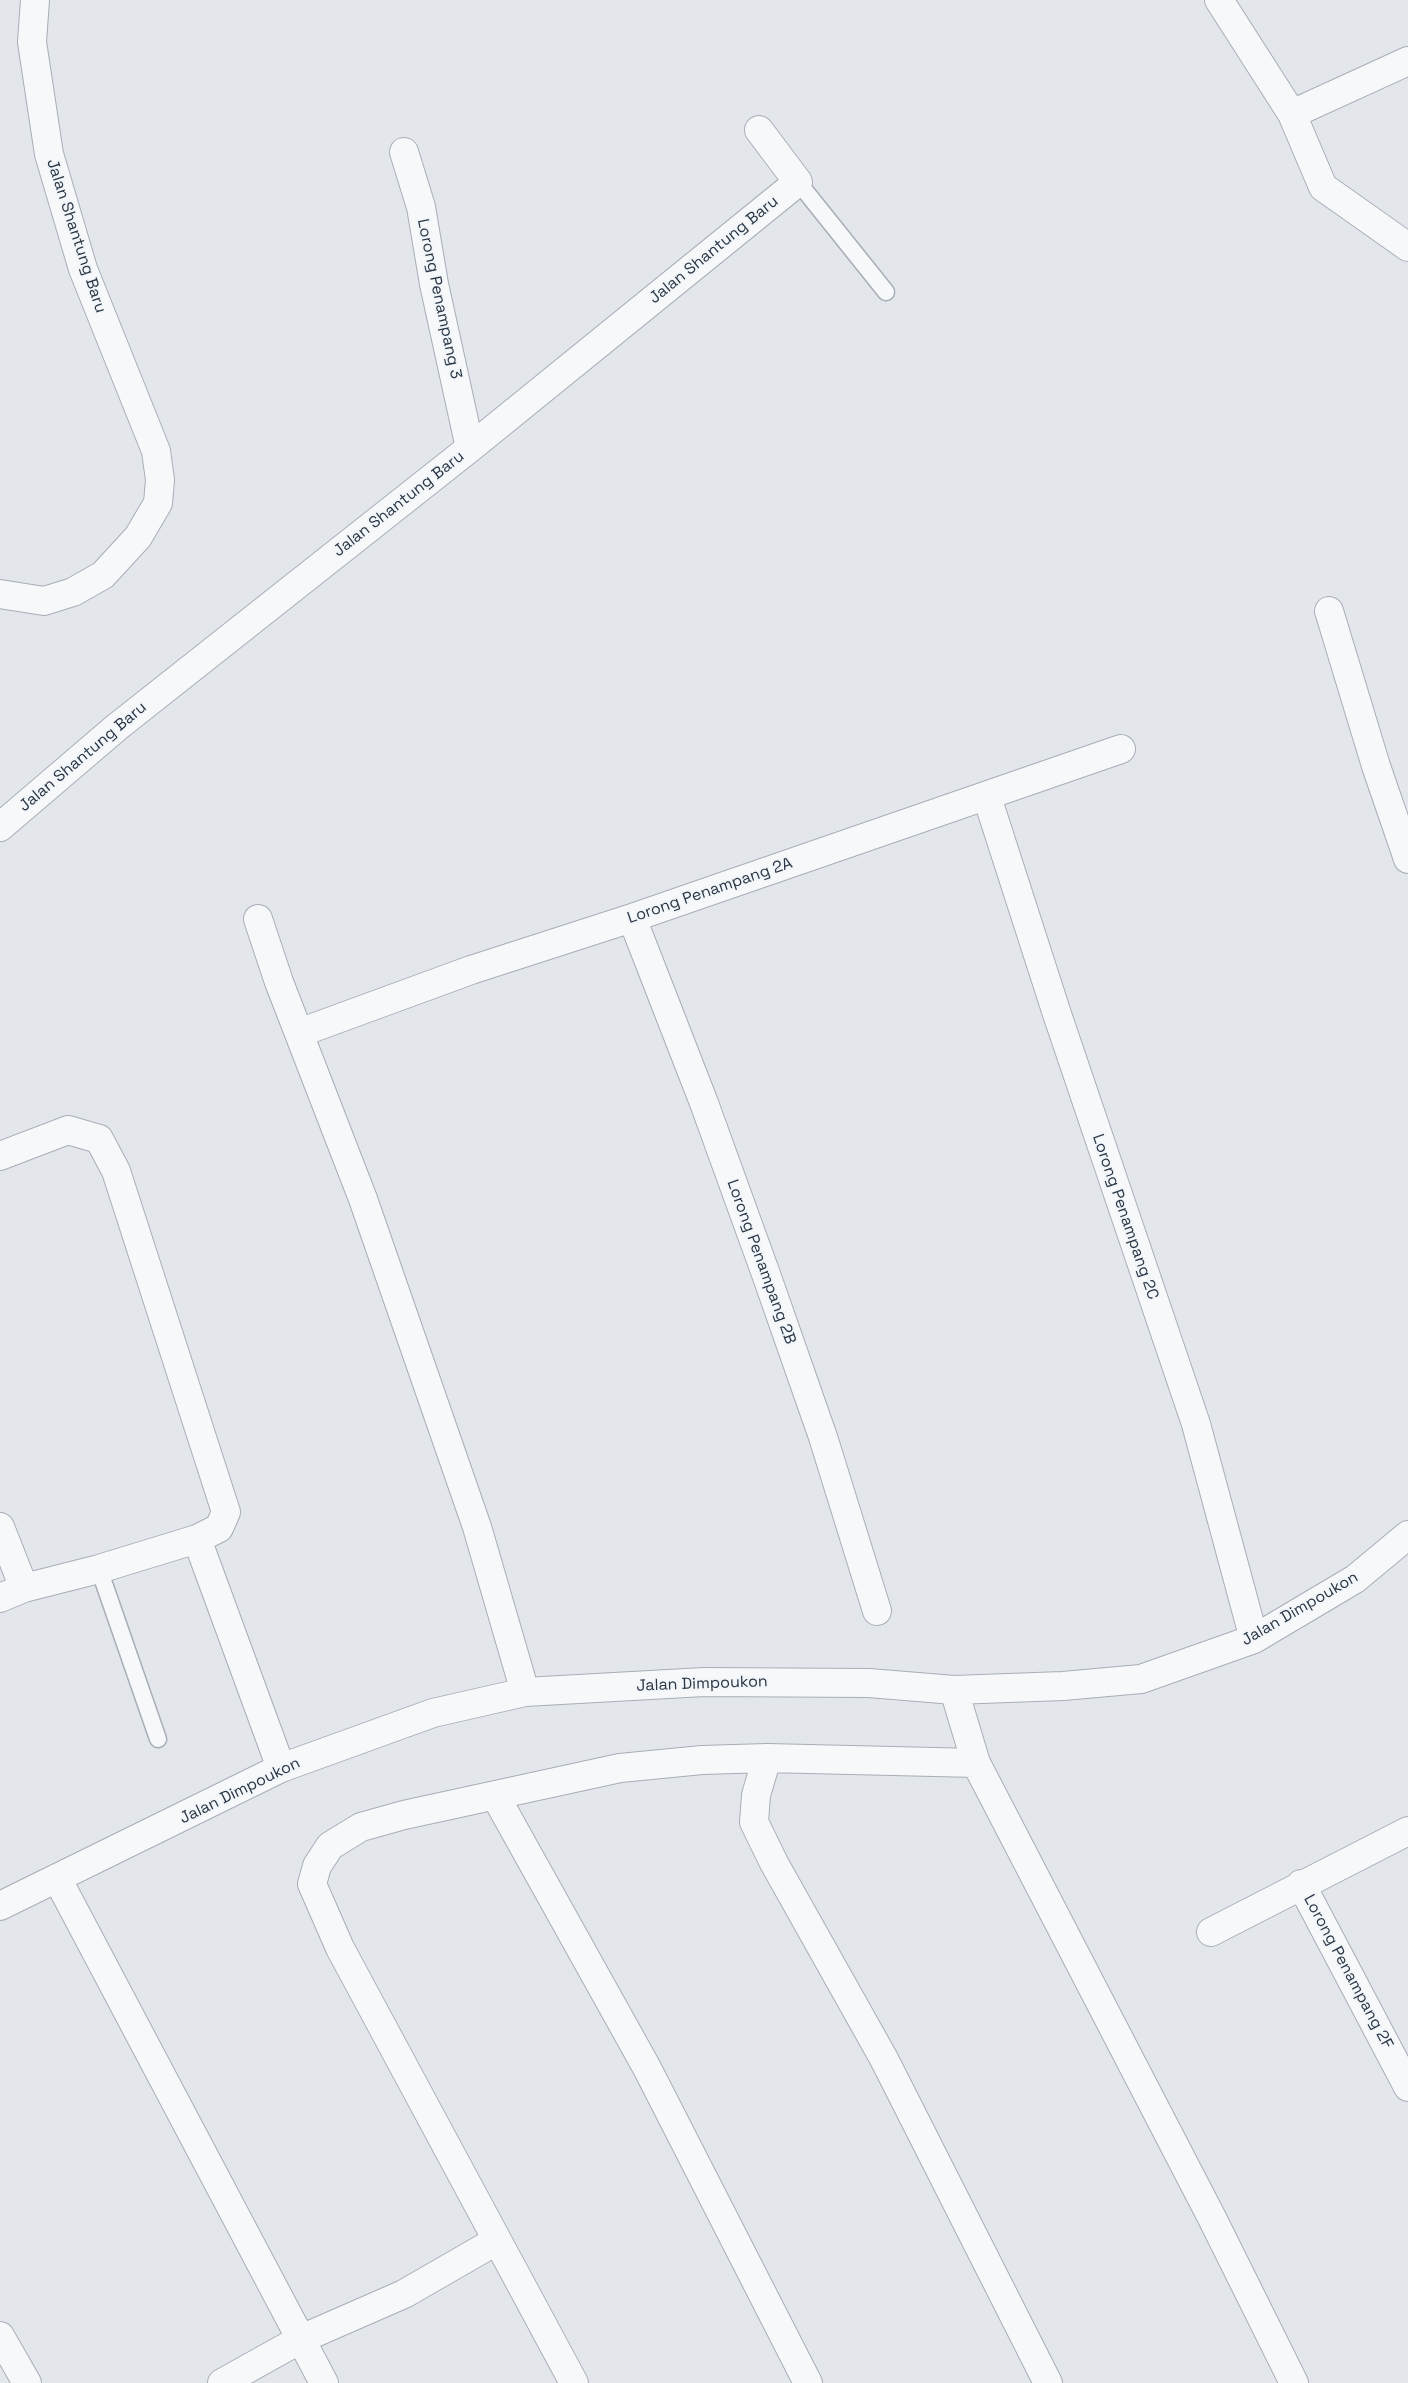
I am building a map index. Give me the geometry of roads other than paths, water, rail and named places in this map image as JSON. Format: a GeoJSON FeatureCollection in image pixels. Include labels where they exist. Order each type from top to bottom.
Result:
{"type":"FeatureCollection","features":[{"type":"Feature","properties":{"kind":"street","name":"Jalan Shantung Baru"},"geometry":{"type":"LineString","coordinates":[[0,594],[44,601],[73,592],[103,574],[138,537],[158,503],[160,480],[156,451],[83,269],[49,154],[32,42],[35,0]]}},
{"type":"Feature","properties":{"kind":"street"},"geometry":{"type":"LineString","coordinates":[[1219,0],[1292,114],[1322,188],[1408,247]]}},
{"type":"Feature","properties":{"kind":"street"},"geometry":{"type":"LineString","coordinates":[[1292,114],[1408,61]]}},
{"type":"Feature","properties":{"kind":"street"},"geometry":{"type":"LineString","coordinates":[[759,130],[798,182]]}},
{"type":"Feature","properties":{"kind":"street","name":"Lorong Penampang 3"},"geometry":{"type":"LineString","coordinates":[[404,152],[420,207],[434,284],[470,448]]}},
{"type":"Feature","properties":{"kind":"street","name":"Jalan Shantung Baru"},"geometry":{"type":"LineString","coordinates":[[0,827],[116,727],[470,448],[798,182]]}},
{"type":"Feature","properties":{"kind":"street"},"geometry":{"type":"LineString","coordinates":[[1329,611],[1376,766],[1408,859]]}},
{"type":"Feature","properties":{"kind":"street","name":"Lorong Penampang 2A"},"geometry":{"type":"LineString","coordinates":[[299,1032],[471,970],[632,918],[987,797],[1121,749]]}},
{"type":"Feature","properties":{"kind":"street","name":"Lorong Penampang 2C"},"geometry":{"type":"LineString","coordinates":[[987,797],[1063,1032],[1196,1424],[1254,1639]]}},
{"type":"Feature","properties":{"kind":"street","name":"Lorong Penampang 2B"},"geometry":{"type":"LineString","coordinates":[[632,918],[704,1103],[767,1277],[823,1437],[877,1611]]}},
{"type":"Feature","properties":{"kind":"street"},"geometry":{"type":"LineString","coordinates":[[258,919],[363,1199],[477,1527],[526,1692]]}},
{"type":"Feature","properties":{"kind":"street"},"geometry":{"type":"LineString","coordinates":[[0,1156],[68,1130],[99,1140],[116,1172],[226,1512],[219,1528],[197,1539],[12,1593],[0,1527]]}},
{"type":"Feature","properties":{"kind":"street","name":"Jalan Dimpoukon"},"geometry":{"type":"LineString","coordinates":[[0,1906],[281,1768],[433,1713],[526,1692],[704,1682],[870,1683],[954,1690],[1063,1686],[1141,1679],[1254,1639],[1355,1579],[1408,1535]]}},
{"type":"Feature","properties":{"kind":"street"},"geometry":{"type":"LineString","coordinates":[[197,1539],[281,1768]]}},
{"type":"Feature","properties":{"kind":"street"},"geometry":{"type":"LineString","coordinates":[[954,1690],[976,1763],[1212,2218],[1294,2383]]}},
{"type":"Feature","properties":{"kind":"street"},"geometry":{"type":"LineString","coordinates":[[574,2383],[496,2242],[340,1948],[312,1884],[317,1866],[330,1846],[361,1827],[404,1815],[496,1797],[620,1768],[702,1760],[767,1758],[976,1763]]}},
{"type":"Feature","properties":{"kind":"street"},"geometry":{"type":"LineString","coordinates":[[767,1758],[756,1795],[754,1822],[774,1863],[884,2059],[1048,2383]]}},
{"type":"Feature","properties":{"kind":"street"},"geometry":{"type":"LineString","coordinates":[[496,1797],[647,2068],[808,2383]]}},
{"type":"Feature","properties":{"kind":"street"},"geometry":{"type":"LineString","coordinates":[[1210,1932],[1408,1831]]}},
{"type":"Feature","properties":{"kind":"street"},"geometry":{"type":"LineString","coordinates":[[57,1878],[324,2383]]}},
{"type":"Feature","properties":{"kind":"street","name":"Lorong Penampang 2F"},"geometry":{"type":"LineString","coordinates":[[1301,1884],[1408,2087]]}},
{"type":"Feature","properties":{"kind":"street"},"geometry":{"type":"LineString","coordinates":[[222,2383],[301,2339],[404,2294],[496,2242]]}},
{"type":"Feature","properties":{"kind":"street"},"geometry":{"type":"LineString","coordinates":[[0,2336],[27,2383]]}},
{"type":"Feature","properties":{"kind":"lane"},"geometry":{"type":"LineString","coordinates":[[798,182],[886,292]]}},
{"type":"Feature","properties":{"kind":"lane"},"geometry":{"type":"LineString","coordinates":[[99,1569],[158,1739]]}}]}
